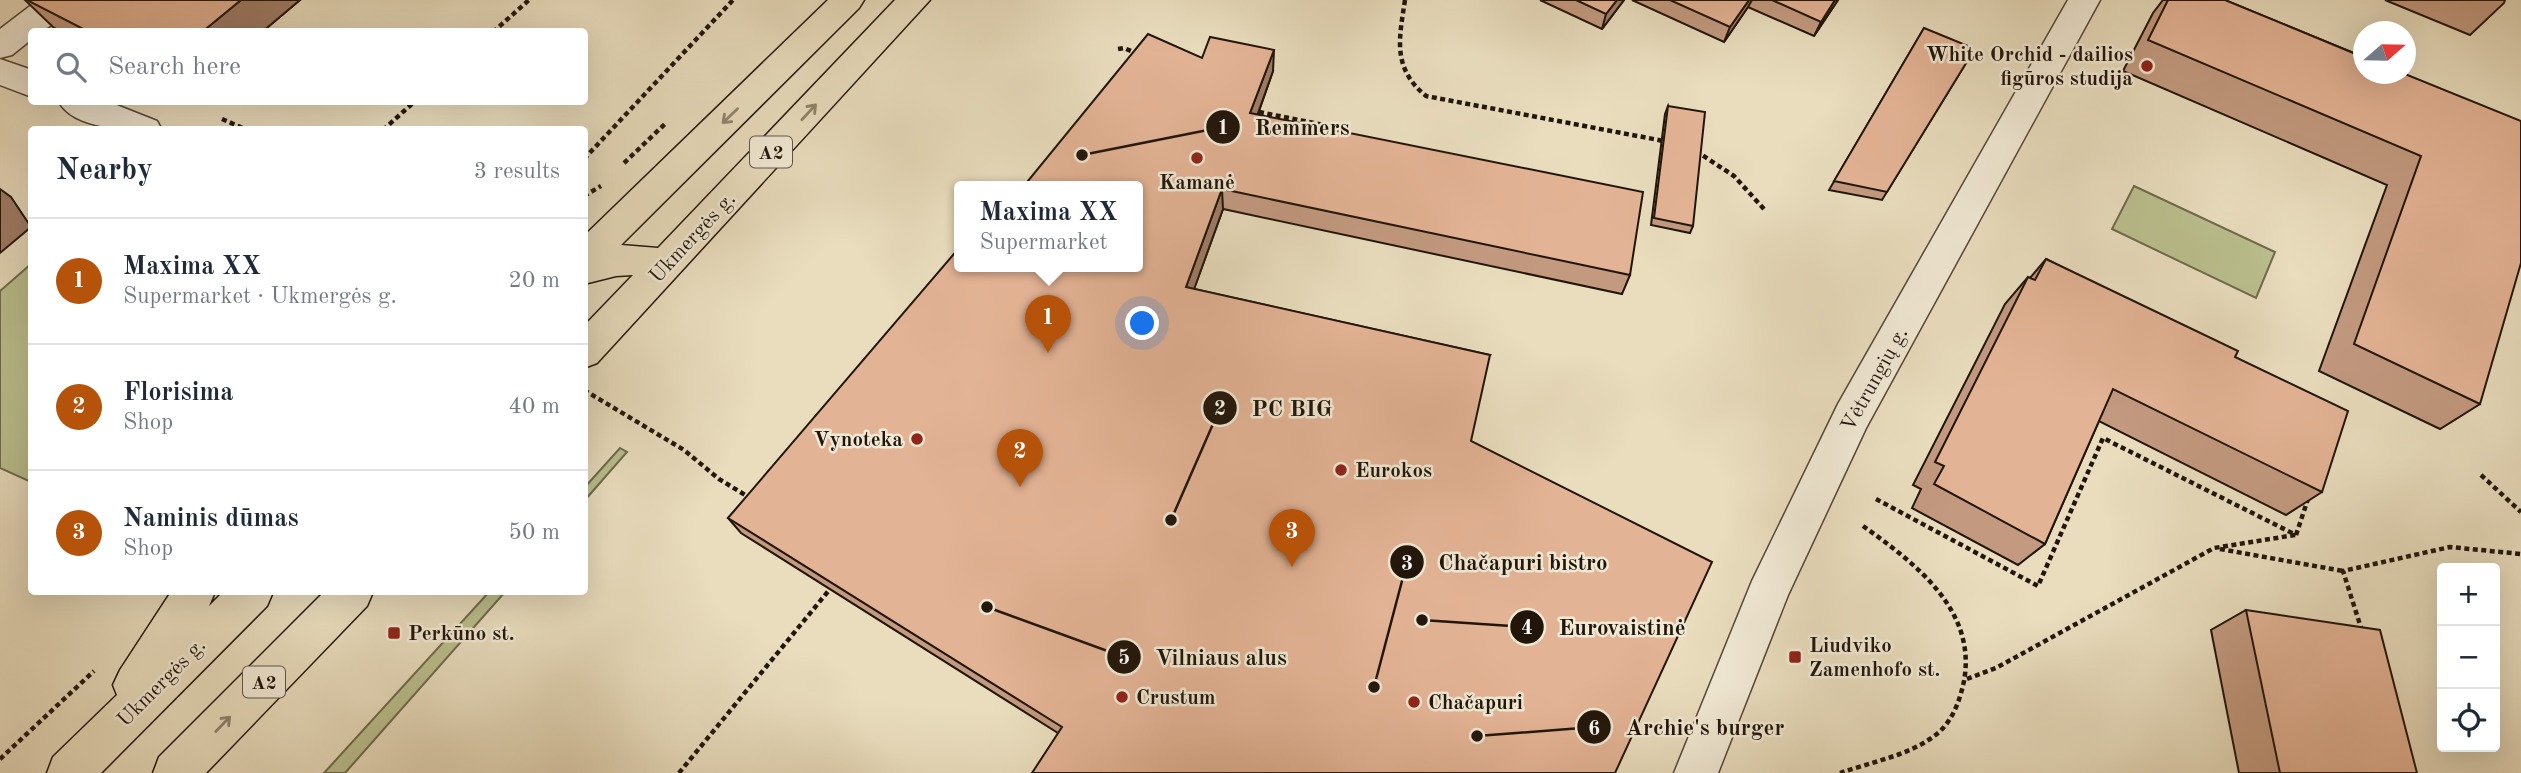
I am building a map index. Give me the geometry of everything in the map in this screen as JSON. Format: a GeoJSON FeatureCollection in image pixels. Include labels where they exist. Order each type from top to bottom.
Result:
{"type":"FeatureCollection","features":[{"type":"Feature","properties":{"kind":"highway","name":"A2"},"geometry":{"type":"LineString","coordinates":[[588,255],[848,0]]}},
{"type":"Feature","properties":{"kind":"highway","name":"Ukmergės g."},"geometry":{"type":"LineString","coordinates":[[588,348],[914,0]]}},
{"type":"Feature","properties":{"kind":"highway"},"geometry":{"type":"LineString","coordinates":[[588,268],[603,262],[635,257],[666,265]]}},
{"type":"Feature","properties":{"kind":"highway"},"geometry":{"type":"LineString","coordinates":[[588,283],[629,305]]}},
{"type":"Feature","properties":{"kind":"highway"},"geometry":{"type":"LineString","coordinates":[[78,764],[174,626],[192,595]]}},
{"type":"Feature","properties":{"kind":"highway","name":"Ukmergės g."},"geometry":{"type":"LineString","coordinates":[[78,764],[249,595]]}},
{"type":"Feature","properties":{"kind":"highway","name":"A2"},"geometry":{"type":"LineString","coordinates":[[175,773],[349,595]]}},
{"type":"Feature","properties":{"kind":"street"},"geometry":{"type":"LineString","coordinates":[[0,46],[60,0]]}},
{"type":"Feature","properties":{"kind":"street","name":"Vėtrungių g."},"geometry":{"type":"LineString","coordinates":[[1696,773],[1772,584],[1852,416],[2084,0]]}},
{"type":"Feature","properties":{"kind":"street"},"geometry":{"type":"LineString","coordinates":[[0,72],[28,82]]}},
{"type":"Feature","properties":{"kind":"street"},"geometry":{"type":"LineString","coordinates":[[83,105],[135,126]]}},
{"type":"Feature","properties":{"kind":"path"},"geometry":{"type":"LineString","coordinates":[[498,28],[529,0]]}},
{"type":"Feature","properties":{"kind":"path"},"geometry":{"type":"LineString","coordinates":[[588,155],[733,0]]}},
{"type":"Feature","properties":{"kind":"path"},"geometry":{"type":"LineString","coordinates":[[1405,0],[1398,53],[1408,80],[1426,96],[1671,142]]}},
{"type":"Feature","properties":{"kind":"path"},"geometry":{"type":"LineString","coordinates":[[1118,50],[1124,48],[1148,58]]}},
{"type":"Feature","properties":{"kind":"path"},"geometry":{"type":"LineString","coordinates":[[387,126],[411,105]]}},
{"type":"Feature","properties":{"kind":"path"},"geometry":{"type":"LineString","coordinates":[[1259,112],[1339,128]]}},
{"type":"Feature","properties":{"kind":"path"},"geometry":{"type":"LineString","coordinates":[[222,119],[238,126]]}},
{"type":"Feature","properties":{"kind":"path"},"geometry":{"type":"LineString","coordinates":[[1695,150],[1718,162],[1742,181],[1764,209]]}},
{"type":"Feature","properties":{"kind":"path"},"geometry":{"type":"LineString","coordinates":[[588,392],[684,450],[719,479],[752,499]]}},
{"type":"Feature","properties":{"kind":"path"},"geometry":{"type":"LineString","coordinates":[[1876,499],[2038,586],[2103,438],[2296,535]]}},
{"type":"Feature","properties":{"kind":"path"},"geometry":{"type":"LineString","coordinates":[[2482,475],[2521,512]]}},
{"type":"Feature","properties":{"kind":"path"},"geometry":{"type":"LineString","coordinates":[[2296,535],[2312,485]]}},
{"type":"Feature","properties":{"kind":"path"},"geometry":{"type":"LineString","coordinates":[[1840,773],[1936,735],[1949,722],[1966,679],[1968,657],[1962,633],[1935,584],[1895,548],[1863,526]]}},
{"type":"Feature","properties":{"kind":"path"},"geometry":{"type":"LineString","coordinates":[[1966,679],[1996,668],[2214,548],[2296,535]]}},
{"type":"Feature","properties":{"kind":"path"},"geometry":{"type":"LineString","coordinates":[[2214,548],[2343,571],[2450,547],[2521,554]]}},
{"type":"Feature","properties":{"kind":"path"},"geometry":{"type":"LineString","coordinates":[[2343,571],[2363,634]]}},
{"type":"Feature","properties":{"kind":"path"},"geometry":{"type":"LineString","coordinates":[[679,773],[830,589]]}},
{"type":"Feature","properties":{"kind":"path"},"geometry":{"type":"LineString","coordinates":[[0,759],[99,666]]}},
{"type":"Feature","properties":{"kind":"green space"},"geometry":{"type":"Polygon","coordinates":[[[2134,186],[2275,252],[2256,298],[2112,229],[2134,186]]]}},
{"type":"Feature","properties":{"kind":"green space"},"geometry":{"type":"Polygon","coordinates":[[[28,267],[28,481],[0,468],[0,291],[28,267]]]}},
{"type":"Feature","properties":{"kind":"green space"},"geometry":{"type":"Polygon","coordinates":[[[620,448],[627,452],[588,497],[588,484],[620,448]]]}},
{"type":"Feature","properties":{"kind":"green space"},"geometry":{"type":"Polygon","coordinates":[[[486,595],[502,595],[345,773],[324,773],[486,595]]]}},
{"type":"Feature","properties":{"kind":"building"},"geometry":{"type":"Polygon","coordinates":[[[27,0],[241,0],[207,28],[81,28],[27,0]]]}},
{"type":"Feature","properties":{"kind":"building"},"geometry":{"type":"Polygon","coordinates":[[[1576,0],[1617,0],[1606,14],[1576,0]]]}},
{"type":"Feature","properties":{"kind":"building"},"geometry":{"type":"Polygon","coordinates":[[[1670,0],[1749,0],[1730,27],[1670,0]]]}},
{"type":"Feature","properties":{"kind":"building"},"geometry":{"type":"Polygon","coordinates":[[[1772,0],[1835,0],[1821,22],[1772,0]]]}},
{"type":"Feature","properties":{"kind":"building"},"geometry":{"type":"Polygon","coordinates":[[[2168,0],[2225,0],[2353,53],[2353,84],[2416,84],[2416,78],[2521,121],[2521,263],[2480,404],[2354,344],[2421,156],[2148,40],[2168,0]]]}},
{"type":"Feature","properties":{"kind":"building"},"geometry":{"type":"Polygon","coordinates":[[[1924,28],[1968,46],[1964,52],[1971,55],[1887,192],[1834,181],[1924,28]]]}},
{"type":"Feature","properties":{"kind":"building"},"geometry":{"type":"Polygon","coordinates":[[[1148,34],[1202,58],[1210,37],[1274,50],[1250,113],[1643,192],[1630,275],[1222,189],[1186,287],[1490,355],[1471,441],[1712,562],[1615,773],[1032,773],[1062,727],[728,518],[954,254],[954,272],[1143,272],[1143,181],[1028,181],[1148,34]]]}},
{"type":"Feature","properties":{"kind":"building"},"geometry":{"type":"Polygon","coordinates":[[[1668,106],[1705,112],[1693,226],[1654,218],[1668,106]]]}},
{"type":"Feature","properties":{"kind":"building"},"geometry":{"type":"Polygon","coordinates":[[[2046,259],[2238,351],[2235,357],[2348,411],[2322,492],[2113,389],[2045,544],[1934,484],[1944,466],[1935,462],[2028,277],[2035,280],[2046,259]]]}},
{"type":"Feature","properties":{"kind":"building"},"geometry":{"type":"Polygon","coordinates":[[[2246,610],[2380,630],[2417,773],[2280,773],[2246,610]]]}},
{"type":"Feature","properties":{"kind":"place","name":"White Orchid - dailios figūros studija"},"geometry":{"type":"Point","coordinates":[2147,66]}},
{"type":"Feature","properties":{"kind":"place","name":"Remmers"},"geometry":{"type":"Point","coordinates":[1082,155]}},
{"type":"Feature","properties":{"kind":"place","name":"Kamanė"},"geometry":{"type":"Point","coordinates":[1197,158]}},
{"type":"Feature","properties":{"kind":"place","name":"Maxima XX"},"geometry":{"type":"Point","coordinates":[1048,353]}},
{"type":"Feature","properties":{"kind":"place","name":"Vynoteka"},"geometry":{"type":"Point","coordinates":[917,439]}},
{"type":"Feature","properties":{"kind":"place","name":"Eurokos"},"geometry":{"type":"Point","coordinates":[1341,470]}},
{"type":"Feature","properties":{"kind":"place","name":"Florisima"},"geometry":{"type":"Point","coordinates":[1020,487]}},
{"type":"Feature","properties":{"kind":"place","name":"PC BIG"},"geometry":{"type":"Point","coordinates":[1171,520]}},
{"type":"Feature","properties":{"kind":"place","name":"Naminis dūmas"},"geometry":{"type":"Point","coordinates":[1292,567]}},
{"type":"Feature","properties":{"kind":"place","name":"Vilniaus alus"},"geometry":{"type":"Point","coordinates":[987,607]}},
{"type":"Feature","properties":{"kind":"place","name":"Eurovaistinė"},"geometry":{"type":"Point","coordinates":[1422,620]}},
{"type":"Feature","properties":{"kind":"place","name":"Perkūno st."},"geometry":{"type":"Point","coordinates":[394,633]}},
{"type":"Feature","properties":{"kind":"place","name":"Liudviko Zamenhofo st."},"geometry":{"type":"Point","coordinates":[1795,657]}},
{"type":"Feature","properties":{"kind":"place","name":"Chačapuri bistro"},"geometry":{"type":"Point","coordinates":[1374,687]}},
{"type":"Feature","properties":{"kind":"place","name":"Crustum"},"geometry":{"type":"Point","coordinates":[1122,697]}},
{"type":"Feature","properties":{"kind":"place","name":"Chačapuri"},"geometry":{"type":"Point","coordinates":[1414,702]}},
{"type":"Feature","properties":{"kind":"place","name":"Archie's burger"},"geometry":{"type":"Point","coordinates":[1477,736]}}]}
